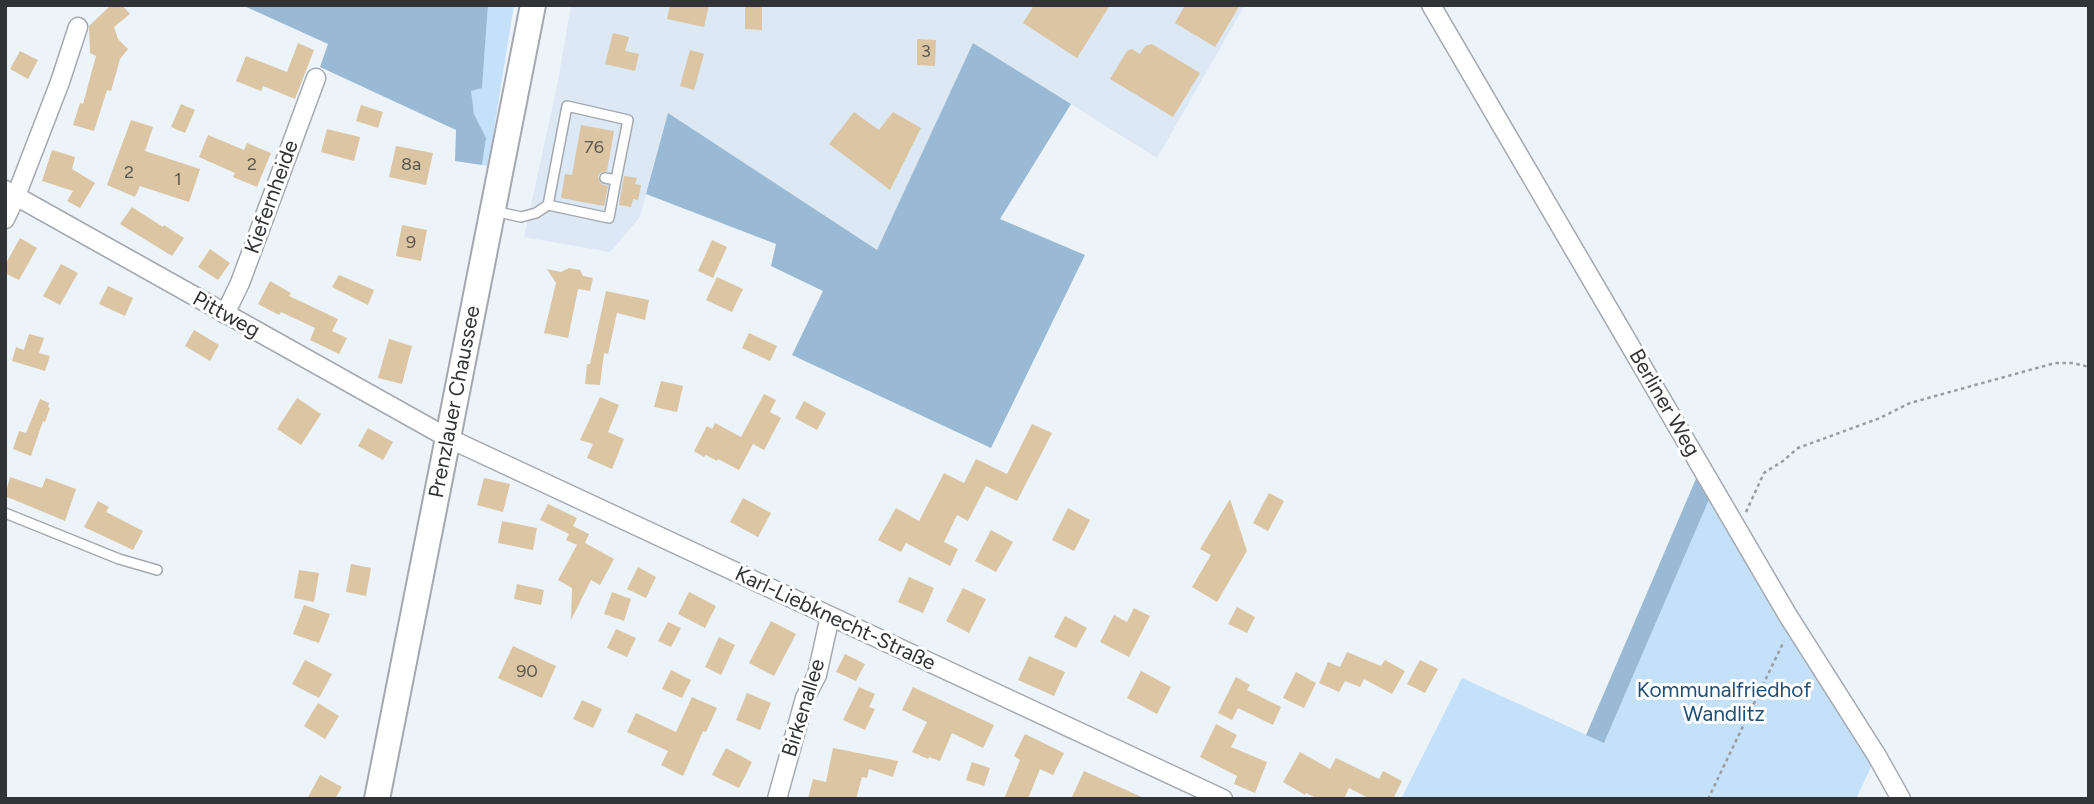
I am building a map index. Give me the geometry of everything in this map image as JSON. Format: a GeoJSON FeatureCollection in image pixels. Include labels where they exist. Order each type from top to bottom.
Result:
{"type":"FeatureCollection","features":[{"type":"Feature","properties":{"kind":"main road","name":"Prenzlauer Chaussee"},"geometry":{"type":"LineString","coordinates":[[377,799],[533,5]]}},
{"type":"Feature","properties":{"kind":"street","name":"Berliner Weg"},"geometry":{"type":"LineString","coordinates":[[1431,5],[1793,624],[1901,799]]}},
{"type":"Feature","properties":{"kind":"street"},"geometry":{"type":"LineString","coordinates":[[5,219],[11,193],[60,82],[78,27]]}},
{"type":"Feature","properties":{"kind":"street","name":"Kiefernheide"},"geometry":{"type":"LineString","coordinates":[[225,314],[240,283],[316,78]]}},
{"type":"Feature","properties":{"kind":"street","name":"Pittweg"},"geometry":{"type":"LineString","coordinates":[[11,193],[448,438]]}},
{"type":"Feature","properties":{"kind":"street","name":"Karl-Liebknecht-Straße"},"geometry":{"type":"LineString","coordinates":[[448,438],[1223,799]]}},
{"type":"Feature","properties":{"kind":"street","name":"Birkenallee"},"geometry":{"type":"LineString","coordinates":[[777,799],[805,698],[817,676],[830,616]]}},
{"type":"Feature","properties":{"kind":"lane"},"geometry":{"type":"LineString","coordinates":[[492,211],[521,217],[536,213],[548,205],[567,106],[628,120],[609,218],[548,205]]}},
{"type":"Feature","properties":{"kind":"lane"},"geometry":{"type":"LineString","coordinates":[[605,178],[616,180]]}},
{"type":"Feature","properties":{"kind":"lane"},"geometry":{"type":"LineString","coordinates":[[5,513],[119,559],[157,570]]}},
{"type":"Feature","properties":{"kind":"path"},"geometry":{"type":"LineString","coordinates":[[1732,520],[1748,511],[1764,473],[1798,449],[1922,400],[2055,363],[2073,363],[2089,368]]}},
{"type":"Feature","properties":{"kind":"path"},"geometry":{"type":"LineString","coordinates":[[1708,799],[1793,624]]}},
{"type":"Feature","properties":{"kind":"shaded area"},"geometry":{"type":"Polygon","coordinates":[[[242,5],[488,5],[482,88],[471,91],[474,114],[486,138],[482,165],[455,161],[456,130],[320,67],[328,44],[242,5]]]}},
{"type":"Feature","properties":{"kind":"shaded area"},"geometry":{"type":"Polygon","coordinates":[[[571,5],[1245,5],[1157,158],[973,43],[877,251],[668,114],[640,217],[610,252],[524,237],[557,86],[571,5]]]}},
{"type":"Feature","properties":{"kind":"shaded area"},"geometry":{"type":"Polygon","coordinates":[[[973,43],[1071,104],[1000,219],[1085,255],[991,448],[792,355],[823,291],[771,266],[776,244],[646,194],[668,113],[877,250],[973,43]]]}},
{"type":"Feature","properties":{"kind":"shaded area"},"geometry":{"type":"Polygon","coordinates":[[[1698,474],[1711,495],[1604,743],[1586,735],[1698,474]]]}},
{"type":"Feature","properties":{"kind":"green space"},"geometry":{"type":"Polygon","coordinates":[[[488,5],[514,5],[488,166],[482,165],[486,138],[474,114],[470,91],[482,87],[488,5]]]}},
{"type":"Feature","properties":{"kind":"green space","name":"Kommunalfriedhof Wandlitz"},"geometry":{"type":"Polygon","coordinates":[[[1711,495],[1872,765],[1856,799],[1401,799],[1462,678],[1604,743],[1711,495]]]}},
{"type":"Feature","properties":{"kind":"building"},"geometry":{"type":"Polygon","coordinates":[[[111,5],[122,5],[130,14],[114,27],[118,39],[128,49],[120,59],[111,91],[107,90],[94,131],[73,125],[80,103],[83,104],[96,56],[90,53],[89,26],[111,5]]]}},
{"type":"Feature","properties":{"kind":"building"},"geometry":{"type":"Polygon","coordinates":[[[670,5],[709,5],[704,27],[667,19],[670,5]]]}},
{"type":"Feature","properties":{"kind":"building"},"geometry":{"type":"Polygon","coordinates":[[[745,5],[762,5],[762,30],[745,29],[745,5]]]}},
{"type":"Feature","properties":{"kind":"building"},"geometry":{"type":"Polygon","coordinates":[[[1034,5],[1110,5],[1077,58],[1023,23],[1034,5]]]}},
{"type":"Feature","properties":{"kind":"building"},"geometry":{"type":"Polygon","coordinates":[[[1185,5],[1240,5],[1215,47],[1175,23],[1185,5]]]}},
{"type":"Feature","properties":{"kind":"building"},"geometry":{"type":"Polygon","coordinates":[[[613,33],[629,37],[625,51],[639,54],[635,71],[605,64],[613,33]]]}},
{"type":"Feature","properties":{"kind":"building"},"geometry":{"type":"Polygon","coordinates":[[[917,39],[936,40],[935,66],[917,65],[917,39]]]}},
{"type":"Feature","properties":{"kind":"building"},"geometry":{"type":"Polygon","coordinates":[[[298,43],[314,50],[295,99],[263,86],[261,91],[236,81],[246,56],[287,72],[298,43]]]}},
{"type":"Feature","properties":{"kind":"building"},"geometry":{"type":"Polygon","coordinates":[[[1152,44],[1200,73],[1173,117],[1110,79],[1127,51],[1132,49],[1140,54],[1145,46],[1152,44]]]}},
{"type":"Feature","properties":{"kind":"building"},"geometry":{"type":"Polygon","coordinates":[[[690,50],[704,54],[694,90],[680,86],[690,50]]]}},
{"type":"Feature","properties":{"kind":"building"},"geometry":{"type":"Polygon","coordinates":[[[20,51],[38,60],[28,79],[10,69],[20,51]]]}},
{"type":"Feature","properties":{"kind":"building"},"geometry":{"type":"Polygon","coordinates":[[[181,104],[195,110],[185,133],[171,127],[181,104]]]}},
{"type":"Feature","properties":{"kind":"building"},"geometry":{"type":"Polygon","coordinates":[[[361,105],[383,112],[378,128],[356,121],[361,105]]]}},
{"type":"Feature","properties":{"kind":"building"},"geometry":{"type":"Polygon","coordinates":[[[854,112],[879,130],[893,112],[921,128],[890,190],[829,144],[854,112]]]}},
{"type":"Feature","properties":{"kind":"building"},"geometry":{"type":"Polygon","coordinates":[[[131,120],[153,127],[145,151],[200,169],[189,202],[140,186],[135,197],[107,185],[131,120]]]}},
{"type":"Feature","properties":{"kind":"building"},"geometry":{"type":"Polygon","coordinates":[[[581,125],[614,131],[607,171],[600,173],[598,177],[601,184],[608,186],[604,206],[561,198],[565,174],[572,175],[581,125]]]}},
{"type":"Feature","properties":{"kind":"building"},"geometry":{"type":"Polygon","coordinates":[[[327,129],[360,137],[354,161],[321,152],[327,129]]]}},
{"type":"Feature","properties":{"kind":"building"},"geometry":{"type":"Polygon","coordinates":[[[208,135],[244,150],[247,143],[271,153],[257,187],[233,177],[235,173],[199,157],[208,135]]]}},
{"type":"Feature","properties":{"kind":"building"},"geometry":{"type":"Polygon","coordinates":[[[396,146],[433,153],[426,185],[389,177],[396,146]]]}},
{"type":"Feature","properties":{"kind":"building"},"geometry":{"type":"Polygon","coordinates":[[[52,150],[75,157],[72,169],[95,183],[80,208],[67,201],[73,191],[42,181],[52,150]]]}},
{"type":"Feature","properties":{"kind":"building"},"geometry":{"type":"Polygon","coordinates":[[[624,176],[637,178],[635,184],[641,185],[638,200],[633,199],[631,207],[619,205],[624,176]]]}},
{"type":"Feature","properties":{"kind":"building"},"geometry":{"type":"Polygon","coordinates":[[[132,207],[184,238],[172,256],[120,224],[132,207]]]}},
{"type":"Feature","properties":{"kind":"building"},"geometry":{"type":"Polygon","coordinates":[[[402,225],[427,230],[421,261],[396,256],[402,225]]]}},
{"type":"Feature","properties":{"kind":"building"},"geometry":{"type":"Polygon","coordinates":[[[20,238],[37,248],[19,280],[5,273],[5,265],[20,238]]]}},
{"type":"Feature","properties":{"kind":"building"},"geometry":{"type":"Polygon","coordinates":[[[712,240],[727,247],[713,278],[698,271],[712,240]]]}},
{"type":"Feature","properties":{"kind":"building"},"geometry":{"type":"Polygon","coordinates":[[[210,249],[230,263],[218,280],[198,267],[210,249]]]}},
{"type":"Feature","properties":{"kind":"building"},"geometry":{"type":"Polygon","coordinates":[[[61,264],[78,273],[60,305],[43,296],[61,264]]]}},
{"type":"Feature","properties":{"kind":"building"},"geometry":{"type":"Polygon","coordinates":[[[569,268],[580,270],[583,276],[593,278],[590,291],[578,289],[568,338],[544,333],[556,283],[547,269],[561,272],[569,268]]]}},
{"type":"Feature","properties":{"kind":"building"},"geometry":{"type":"Polygon","coordinates":[[[339,275],[374,290],[368,305],[332,287],[339,275]]]}},
{"type":"Feature","properties":{"kind":"building"},"geometry":{"type":"Polygon","coordinates":[[[717,277],[743,289],[732,312],[706,300],[717,277]]]}},
{"type":"Feature","properties":{"kind":"building"},"geometry":{"type":"Polygon","coordinates":[[[270,281],[291,293],[289,296],[338,319],[332,331],[347,338],[339,354],[310,340],[315,328],[258,304],[270,281]]]}},
{"type":"Feature","properties":{"kind":"building"},"geometry":{"type":"Polygon","coordinates":[[[108,286],[133,298],[125,316],[99,304],[108,286]]]}},
{"type":"Feature","properties":{"kind":"building"},"geometry":{"type":"Polygon","coordinates":[[[606,291],[649,300],[645,320],[617,313],[608,354],[604,353],[600,385],[585,384],[587,364],[590,364],[606,291]]]}},
{"type":"Feature","properties":{"kind":"building"},"geometry":{"type":"Polygon","coordinates":[[[194,330],[219,345],[210,361],[185,346],[194,330]]]}},
{"type":"Feature","properties":{"kind":"building"},"geometry":{"type":"Polygon","coordinates":[[[749,333],[777,346],[770,361],[742,348],[749,333]]]}},
{"type":"Feature","properties":{"kind":"building"},"geometry":{"type":"Polygon","coordinates":[[[29,334],[44,338],[39,353],[50,356],[45,371],[12,361],[16,347],[24,350],[29,334]]]}},
{"type":"Feature","properties":{"kind":"building"},"geometry":{"type":"Polygon","coordinates":[[[389,339],[412,346],[402,384],[378,378],[389,339]]]}},
{"type":"Feature","properties":{"kind":"building"},"geometry":{"type":"Polygon","coordinates":[[[661,381],[683,386],[677,412],[654,407],[661,381]]]}},
{"type":"Feature","properties":{"kind":"building"},"geometry":{"type":"Polygon","coordinates":[[[764,394],[776,400],[770,412],[781,418],[764,450],[753,444],[739,470],[694,451],[707,426],[712,429],[715,423],[741,437],[764,394]]]}},
{"type":"Feature","properties":{"kind":"building"},"geometry":{"type":"Polygon","coordinates":[[[600,397],[619,405],[608,432],[624,439],[612,469],[587,458],[593,444],[580,440],[600,397]]]}},
{"type":"Feature","properties":{"kind":"building"},"geometry":{"type":"Polygon","coordinates":[[[297,398],[321,414],[301,445],[277,429],[297,398]]]}},
{"type":"Feature","properties":{"kind":"building"},"geometry":{"type":"Polygon","coordinates":[[[40,399],[49,403],[50,408],[31,456],[13,449],[19,431],[26,433],[40,399]]]}},
{"type":"Feature","properties":{"kind":"building"},"geometry":{"type":"Polygon","coordinates":[[[804,401],[826,413],[817,430],[795,418],[804,401]]]}},
{"type":"Feature","properties":{"kind":"building"},"geometry":{"type":"Polygon","coordinates":[[[1032,424],[1052,433],[1017,501],[986,486],[968,521],[957,515],[944,542],[958,549],[950,566],[906,543],[901,552],[878,540],[896,508],[919,521],[944,473],[964,483],[976,459],[1007,474],[1032,424]]]}},
{"type":"Feature","properties":{"kind":"building"},"geometry":{"type":"Polygon","coordinates":[[[368,428],[393,442],[383,460],[358,446],[368,428]]]}},
{"type":"Feature","properties":{"kind":"building"},"geometry":{"type":"Polygon","coordinates":[[[10,477],[42,488],[46,478],[76,489],[65,521],[5,496],[10,477]]]}},
{"type":"Feature","properties":{"kind":"building"},"geometry":{"type":"Polygon","coordinates":[[[484,478],[510,484],[503,512],[477,505],[484,478]]]}},
{"type":"Feature","properties":{"kind":"building"},"geometry":{"type":"Polygon","coordinates":[[[1269,493],[1284,501],[1268,531],[1253,523],[1269,493]]]}},
{"type":"Feature","properties":{"kind":"building"},"geometry":{"type":"Polygon","coordinates":[[[743,498],[771,513],[758,537],[730,522],[743,498]]]}},
{"type":"Feature","properties":{"kind":"building"},"geometry":{"type":"Polygon","coordinates":[[[1230,499],[1247,551],[1217,602],[1192,587],[1211,555],[1200,549],[1230,499]]]}},
{"type":"Feature","properties":{"kind":"building"},"geometry":{"type":"Polygon","coordinates":[[[98,501],[109,507],[106,512],[143,531],[133,550],[84,527],[98,501]]]}},
{"type":"Feature","properties":{"kind":"building"},"geometry":{"type":"Polygon","coordinates":[[[548,504],[577,518],[573,526],[589,534],[585,543],[614,559],[600,585],[591,580],[571,620],[572,588],[558,580],[577,545],[566,540],[569,534],[540,520],[548,504]]]}},
{"type":"Feature","properties":{"kind":"building"},"geometry":{"type":"Polygon","coordinates":[[[1068,508],[1090,520],[1074,551],[1052,540],[1068,508]]]}},
{"type":"Feature","properties":{"kind":"building"},"geometry":{"type":"Polygon","coordinates":[[[502,521],[537,528],[533,550],[498,543],[502,521]]]}},
{"type":"Feature","properties":{"kind":"building"},"geometry":{"type":"Polygon","coordinates":[[[991,530],[1013,542],[996,572],[975,561],[991,530]]]}},
{"type":"Feature","properties":{"kind":"building"},"geometry":{"type":"Polygon","coordinates":[[[351,564],[371,568],[366,596],[346,592],[351,564]]]}},
{"type":"Feature","properties":{"kind":"building"},"geometry":{"type":"Polygon","coordinates":[[[638,567],[656,577],[646,598],[627,589],[638,567]]]}},
{"type":"Feature","properties":{"kind":"building"},"geometry":{"type":"Polygon","coordinates":[[[299,570],[319,573],[314,602],[294,598],[299,570]]]}},
{"type":"Feature","properties":{"kind":"building"},"geometry":{"type":"Polygon","coordinates":[[[909,577],[934,588],[923,613],[898,602],[909,577]]]}},
{"type":"Feature","properties":{"kind":"building"},"geometry":{"type":"Polygon","coordinates":[[[517,584],[544,590],[541,605],[514,599],[517,584]]]}},
{"type":"Feature","properties":{"kind":"building"},"geometry":{"type":"Polygon","coordinates":[[[963,588],[986,599],[969,633],[946,621],[963,588]]]}},
{"type":"Feature","properties":{"kind":"building"},"geometry":{"type":"Polygon","coordinates":[[[612,592],[631,599],[624,621],[604,614],[612,592]]]}},
{"type":"Feature","properties":{"kind":"building"},"geometry":{"type":"Polygon","coordinates":[[[689,592],[716,606],[705,628],[678,614],[689,592]]]}},
{"type":"Feature","properties":{"kind":"building"},"geometry":{"type":"Polygon","coordinates":[[[304,605],[330,614],[319,643],[293,634],[304,605]]]}},
{"type":"Feature","properties":{"kind":"building"},"geometry":{"type":"Polygon","coordinates":[[[1237,607],[1255,617],[1247,633],[1228,624],[1237,607]]]}},
{"type":"Feature","properties":{"kind":"building"},"geometry":{"type":"Polygon","coordinates":[[[1134,608],[1150,616],[1129,657],[1100,642],[1114,615],[1127,622],[1134,608]]]}},
{"type":"Feature","properties":{"kind":"building"},"geometry":{"type":"Polygon","coordinates":[[[1065,616],[1087,628],[1076,648],[1054,637],[1065,616]]]}},
{"type":"Feature","properties":{"kind":"building"},"geometry":{"type":"Polygon","coordinates":[[[771,621],[796,634],[774,676],[749,663],[771,621]]]}},
{"type":"Feature","properties":{"kind":"building"},"geometry":{"type":"Polygon","coordinates":[[[668,622],[681,628],[671,647],[658,641],[668,622]]]}},
{"type":"Feature","properties":{"kind":"building"},"geometry":{"type":"Polygon","coordinates":[[[616,629],[636,638],[627,657],[607,648],[616,629]]]}},
{"type":"Feature","properties":{"kind":"building"},"geometry":{"type":"Polygon","coordinates":[[[719,637],[735,645],[721,675],[705,667],[719,637]]]}},
{"type":"Feature","properties":{"kind":"building"},"geometry":{"type":"Polygon","coordinates":[[[513,646],[556,666],[542,698],[498,678],[513,646]]]}},
{"type":"Feature","properties":{"kind":"building"},"geometry":{"type":"Polygon","coordinates":[[[1347,652],[1381,666],[1385,660],[1405,671],[1392,694],[1364,679],[1360,687],[1345,681],[1339,692],[1319,683],[1328,662],[1340,667],[1347,652]]]}},
{"type":"Feature","properties":{"kind":"building"},"geometry":{"type":"Polygon","coordinates":[[[845,654],[865,664],[856,681],[836,672],[845,654]]]}},
{"type":"Feature","properties":{"kind":"building"},"geometry":{"type":"Polygon","coordinates":[[[1029,656],[1065,672],[1054,696],[1018,680],[1029,656]]]}},
{"type":"Feature","properties":{"kind":"building"},"geometry":{"type":"Polygon","coordinates":[[[305,660],[332,674],[319,698],[292,684],[305,660]]]}},
{"type":"Feature","properties":{"kind":"building"},"geometry":{"type":"Polygon","coordinates":[[[1420,660],[1438,669],[1425,693],[1407,684],[1420,660]]]}},
{"type":"Feature","properties":{"kind":"building"},"geometry":{"type":"Polygon","coordinates":[[[671,670],[691,680],[682,698],[662,689],[671,670]]]}},
{"type":"Feature","properties":{"kind":"building"},"geometry":{"type":"Polygon","coordinates":[[[1141,671],[1171,687],[1157,714],[1127,698],[1141,671]]]}},
{"type":"Feature","properties":{"kind":"building"},"geometry":{"type":"Polygon","coordinates":[[[1296,672],[1316,683],[1304,708],[1283,698],[1296,672]]]}},
{"type":"Feature","properties":{"kind":"building"},"geometry":{"type":"Polygon","coordinates":[[[1236,677],[1250,685],[1247,690],[1281,707],[1273,725],[1238,708],[1232,720],[1218,713],[1236,677]]]}},
{"type":"Feature","properties":{"kind":"building"},"geometry":{"type":"Polygon","coordinates":[[[859,687],[875,694],[869,707],[875,709],[865,730],[843,720],[859,687]]]}},
{"type":"Feature","properties":{"kind":"building"},"geometry":{"type":"Polygon","coordinates":[[[913,687],[994,725],[983,748],[952,733],[940,761],[912,752],[927,722],[902,710],[913,687]]]}},
{"type":"Feature","properties":{"kind":"building"},"geometry":{"type":"Polygon","coordinates":[[[747,693],[771,703],[760,730],[736,720],[747,693]]]}},
{"type":"Feature","properties":{"kind":"building"},"geometry":{"type":"Polygon","coordinates":[[[692,697],[717,708],[706,732],[703,731],[683,776],[661,765],[668,751],[627,732],[636,713],[676,732],[692,697]]]}},
{"type":"Feature","properties":{"kind":"building"},"geometry":{"type":"Polygon","coordinates":[[[582,700],[602,709],[593,728],[573,719],[582,700]]]}},
{"type":"Feature","properties":{"kind":"building"},"geometry":{"type":"Polygon","coordinates":[[[318,703],[339,716],[325,739],[304,726],[318,703]]]}},
{"type":"Feature","properties":{"kind":"building"},"geometry":{"type":"Polygon","coordinates":[[[1216,724],[1237,735],[1231,747],[1267,762],[1255,793],[1234,784],[1237,776],[1200,757],[1216,724]]]}},
{"type":"Feature","properties":{"kind":"building"},"geometry":{"type":"Polygon","coordinates":[[[1025,734],[1064,753],[1053,775],[1040,769],[1028,799],[1004,799],[1020,760],[1014,756],[1025,734]]]}},
{"type":"Feature","properties":{"kind":"building"},"geometry":{"type":"Polygon","coordinates":[[[726,748],[752,762],[739,788],[712,775],[726,748]]]}},
{"type":"Feature","properties":{"kind":"building"},"geometry":{"type":"Polygon","coordinates":[[[833,748],[898,761],[893,777],[869,769],[867,778],[862,777],[856,799],[808,799],[813,779],[826,782],[833,748]]]}},
{"type":"Feature","properties":{"kind":"building"},"geometry":{"type":"Polygon","coordinates":[[[1300,752],[1330,769],[1336,758],[1379,779],[1383,771],[1402,781],[1393,799],[1370,799],[1349,788],[1344,799],[1318,799],[1283,782],[1300,752]]]}},
{"type":"Feature","properties":{"kind":"building"},"geometry":{"type":"Polygon","coordinates":[[[972,762],[990,768],[984,786],[966,780],[972,762]]]}},
{"type":"Feature","properties":{"kind":"building"},"geometry":{"type":"Polygon","coordinates":[[[1084,771],[1146,799],[1071,799],[1084,771]]]}},
{"type":"Feature","properties":{"kind":"building"},"geometry":{"type":"Polygon","coordinates":[[[320,775],[342,787],[335,799],[307,799],[320,775]]]}}]}
